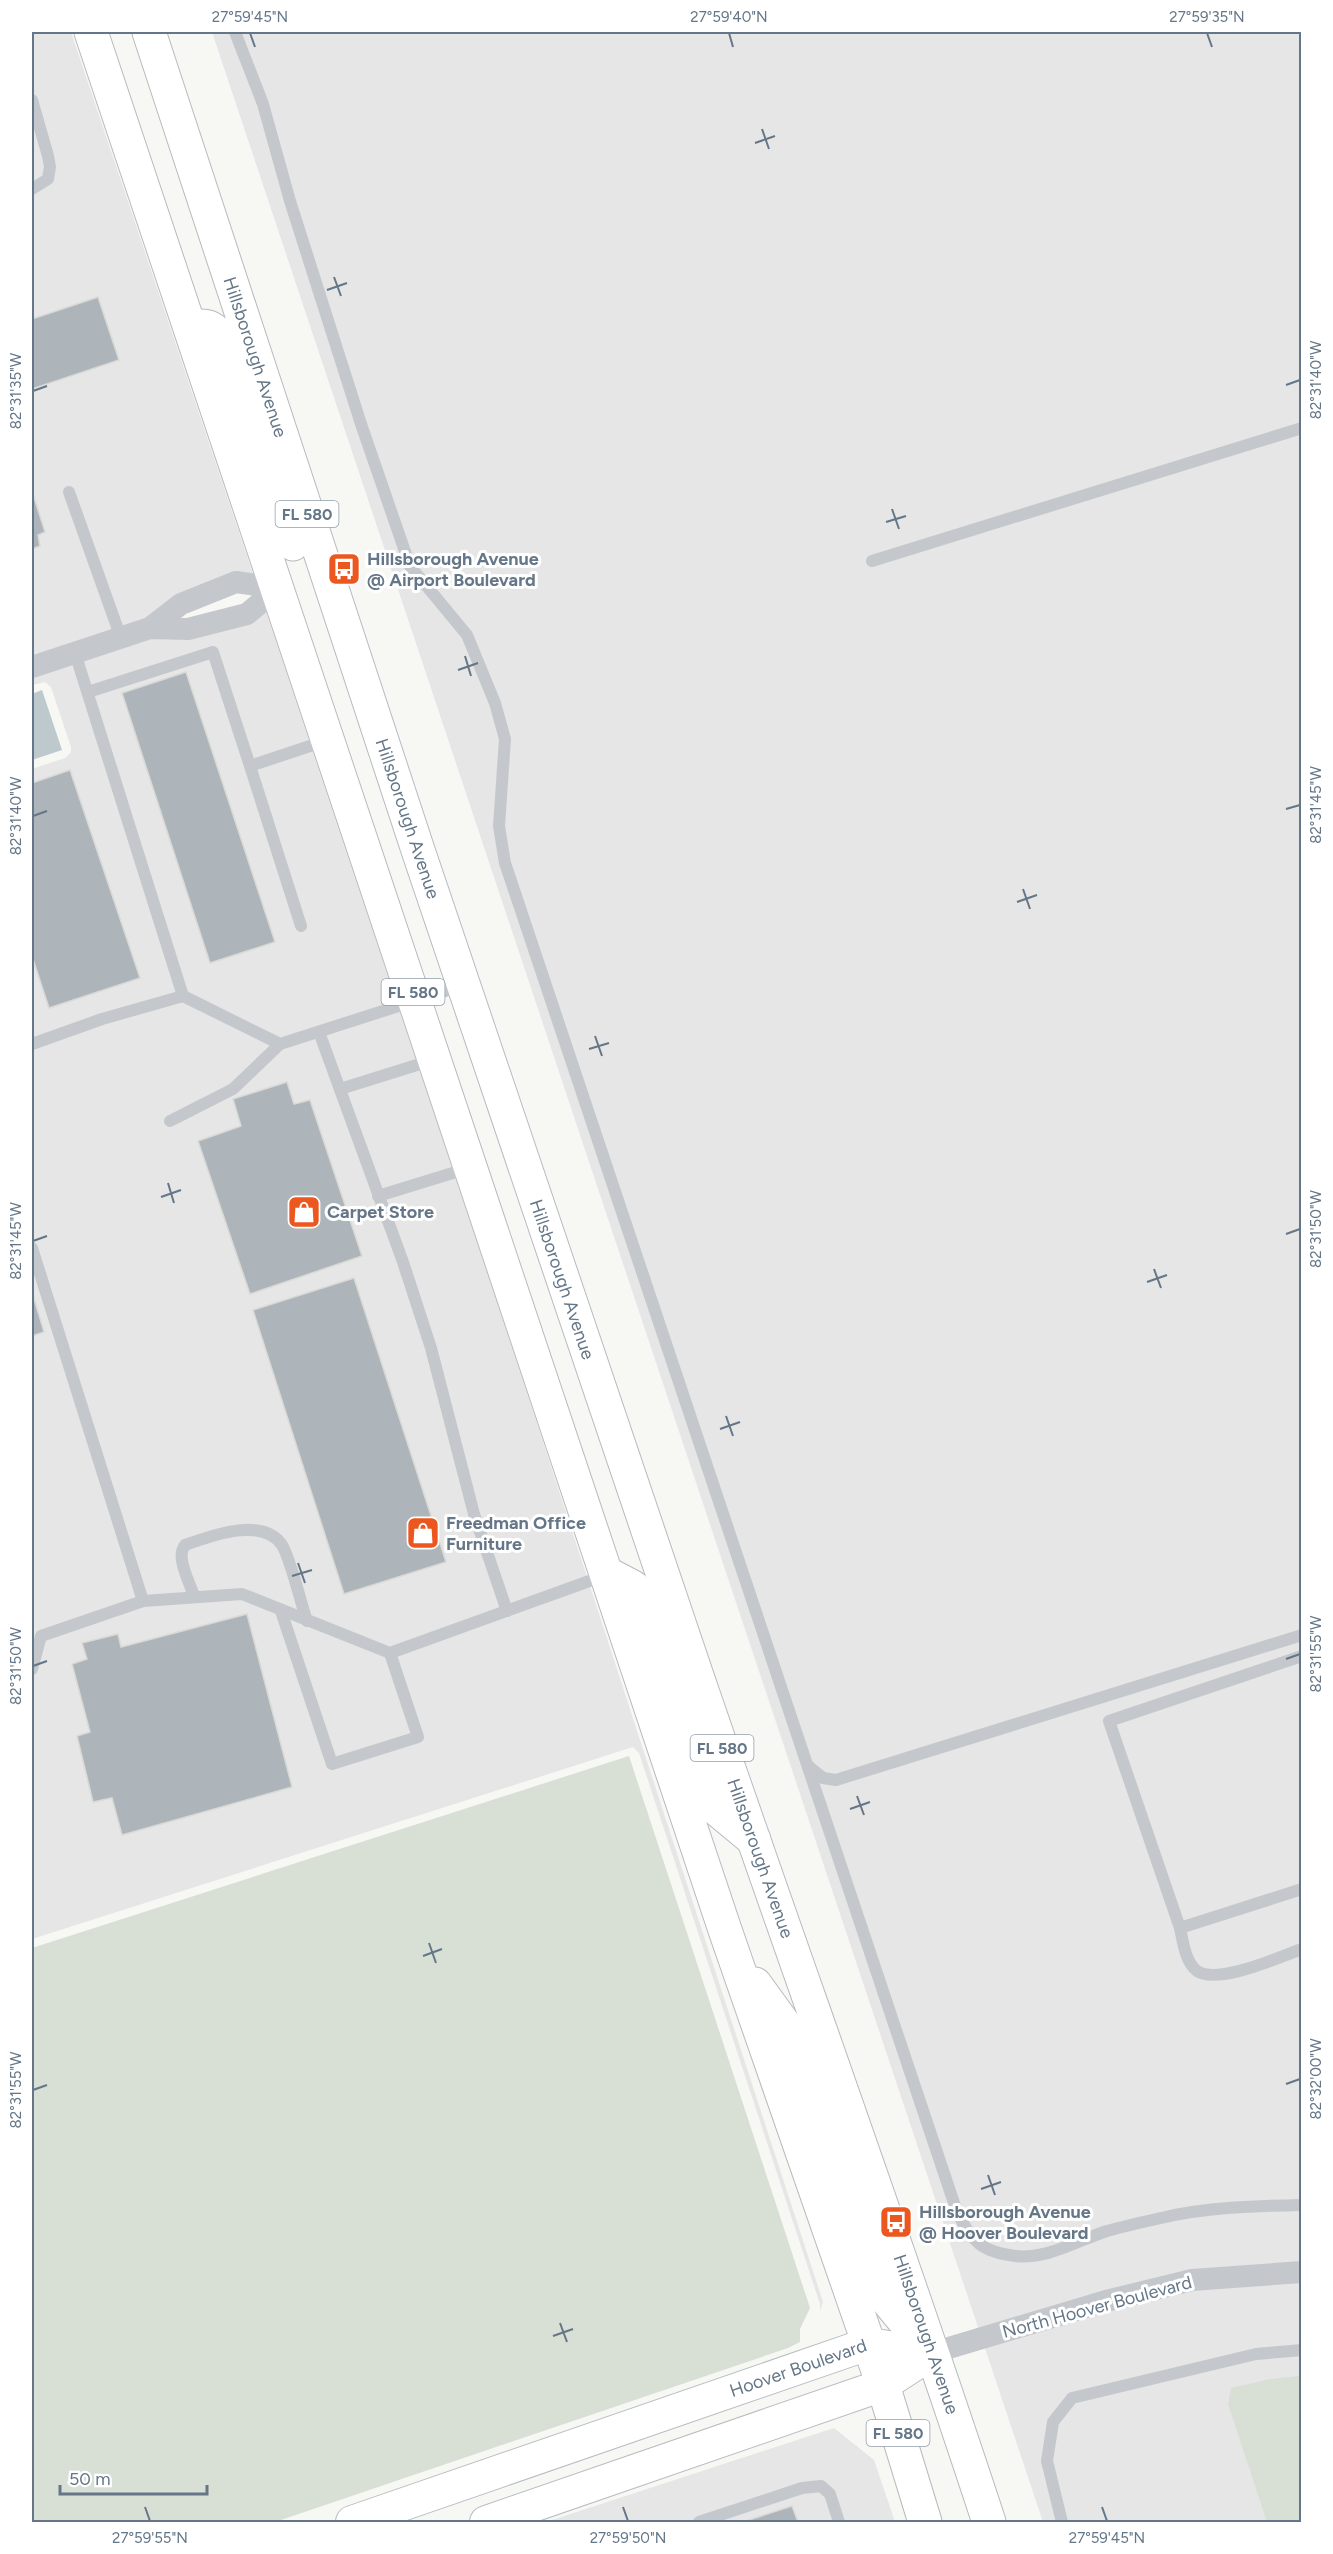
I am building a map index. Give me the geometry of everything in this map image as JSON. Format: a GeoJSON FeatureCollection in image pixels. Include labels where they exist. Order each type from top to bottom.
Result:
{"type":"FeatureCollection","features":[{"type":"Feature","properties":{"kind":"main road","name":"FL 580"},"geometry":{"type":"LineString","coordinates":[[90,32],[329,739],[733,1953],[883,2385],[926,2523]]}},
{"type":"Feature","properties":{"kind":"main road","name":"Hillsborough Avenue"},"geometry":{"type":"LineString","coordinates":[[149,32],[462,986],[989,2523]]}},
{"type":"Feature","properties":{"kind":"main road"},"geometry":{"type":"LineString","coordinates":[[191,328],[200,324],[213,327],[222,338],[302,570],[314,587],[337,604]]}},
{"type":"Feature","properties":{"kind":"main road"},"geometry":{"type":"LineString","coordinates":[[608,1574],[633,1587],[655,1632],[713,1806],[754,1840]]}},
{"type":"Feature","properties":{"kind":"main road"},"geometry":{"type":"LineString","coordinates":[[486,2523],[520,2517],[883,2385],[932,2353],[878,2288],[792,2035],[733,1953]]}},
{"type":"Feature","properties":{"kind":"main road","name":"Hoover Boulevard"},"geometry":{"type":"LineString","coordinates":[[351,2523],[868,2344],[932,2353]]}},
{"type":"Feature","properties":{"kind":"street"},"geometry":{"type":"LineString","coordinates":[[32,668],[150,628],[181,604],[236,582],[278,588]]}},
{"type":"Feature","properties":{"kind":"street"},"geometry":{"type":"LineString","coordinates":[[150,628],[188,629],[247,614],[278,588]]}},
{"type":"Feature","properties":{"kind":"street","name":"North Hoover Boulevard"},"geometry":{"type":"LineString","coordinates":[[932,2353],[1106,2301],[1192,2280],[1302,2272]]}},
{"type":"Feature","properties":{"kind":"lane"},"geometry":{"type":"LineString","coordinates":[[235,32],[263,104],[290,201],[361,424],[410,566],[466,635],[495,703],[505,739],[499,826],[505,863],[957,2212],[967,2232],[980,2246],[994,2253],[1018,2257],[1043,2254],[1107,2231],[1201,2210],[1302,2205]]}},
{"type":"Feature","properties":{"kind":"lane"},"geometry":{"type":"LineString","coordinates":[[32,100],[50,167],[48,179],[32,189]]}},
{"type":"Feature","properties":{"kind":"lane"},"geometry":{"type":"LineString","coordinates":[[872,561],[1302,428]]}},
{"type":"Feature","properties":{"kind":"lane"},"geometry":{"type":"LineString","coordinates":[[69,492],[121,638]]}},
{"type":"Feature","properties":{"kind":"lane"},"geometry":{"type":"LineString","coordinates":[[88,692],[213,652],[301,926]]}},
{"type":"Feature","properties":{"kind":"lane"},"geometry":{"type":"LineString","coordinates":[[75,653],[183,996]]}},
{"type":"Feature","properties":{"kind":"lane"},"geometry":{"type":"LineString","coordinates":[[250,766],[329,739]]}},
{"type":"Feature","properties":{"kind":"lane"},"geometry":{"type":"LineString","coordinates":[[170,1121],[233,1089],[280,1044],[462,986]]}},
{"type":"Feature","properties":{"kind":"lane"},"geometry":{"type":"LineString","coordinates":[[32,1044],[102,1019],[183,996],[280,1044]]}},
{"type":"Feature","properties":{"kind":"lane"},"geometry":{"type":"LineString","coordinates":[[319,1032],[431,1348],[474,1514],[507,1611]]}},
{"type":"Feature","properties":{"kind":"lane"},"geometry":{"type":"LineString","coordinates":[[340,1089],[436,1059]]}},
{"type":"Feature","properties":{"kind":"lane"},"geometry":{"type":"LineString","coordinates":[[378,1196],[472,1167]]}},
{"type":"Feature","properties":{"kind":"lane"},"geometry":{"type":"LineString","coordinates":[[32,1248],[143,1601]]}},
{"type":"Feature","properties":{"kind":"lane"},"geometry":{"type":"LineString","coordinates":[[194,1596],[182,1558],[182,1549],[185,1545],[249,1529],[269,1535],[282,1545],[307,1621]]}},
{"type":"Feature","properties":{"kind":"lane"},"geometry":{"type":"LineString","coordinates":[[32,1669],[41,1636],[143,1601],[242,1594],[390,1653],[608,1574]]}},
{"type":"Feature","properties":{"kind":"lane"},"geometry":{"type":"LineString","coordinates":[[281,1611],[332,1764],[418,1737],[390,1653]]}},
{"type":"Feature","properties":{"kind":"lane"},"geometry":{"type":"LineString","coordinates":[[807,1765],[822,1778],[836,1780],[1302,1635]]}},
{"type":"Feature","properties":{"kind":"lane"},"geometry":{"type":"LineString","coordinates":[[1302,1656],[1109,1722],[1188,1959],[1197,1970],[1207,1974],[1227,1974],[1302,1949]]}},
{"type":"Feature","properties":{"kind":"lane"},"geometry":{"type":"LineString","coordinates":[[1179,1928],[1302,1889]]}},
{"type":"Feature","properties":{"kind":"lane"},"geometry":{"type":"LineString","coordinates":[[1062,2523],[1047,2461],[1053,2422],[1072,2398],[1256,2354],[1302,2350]]}},
{"type":"Feature","properties":{"kind":"lane"},"geometry":{"type":"LineString","coordinates":[[699,2523],[802,2488],[820,2486],[830,2494],[839,2523]]}},
{"type":"Feature","properties":{"kind":"shaded area"},"geometry":{"type":"Polygon","coordinates":[[[32,32],[71,32],[253,574],[145,619],[32,657],[32,32]]]}},
{"type":"Feature","properties":{"kind":"shaded area"},"geometry":{"type":"Polygon","coordinates":[[[212,32],[1301,32],[1301,2522],[1043,2522],[212,32]]]}},
{"type":"Feature","properties":{"kind":"shaded area"},"geometry":{"type":"Polygon","coordinates":[[[266,612],[517,1362],[823,2302],[820,2311],[820,2304],[639,1753],[633,1747],[32,1939],[32,769],[65,758],[71,752],[71,747],[51,687],[45,682],[32,685],[32,678],[151,639],[266,612]]]}},
{"type":"Feature","properties":{"kind":"shaded area"},"geometry":{"type":"Polygon","coordinates":[[[42,690],[62,750],[32,760],[32,694],[42,690]]]}},
{"type":"Feature","properties":{"kind":"shaded area"},"geometry":{"type":"Polygon","coordinates":[[[629,1756],[810,2308],[800,2329],[800,2342],[275,2522],[32,2522],[32,1948],[629,1756]]]}},
{"type":"Feature","properties":{"kind":"shaded area"},"geometry":{"type":"Polygon","coordinates":[[[1301,2376],[1301,2522],[1267,2522],[1228,2404],[1231,2388],[1270,2379],[1301,2376]]]}},
{"type":"Feature","properties":{"kind":"shaded area"},"geometry":{"type":"Polygon","coordinates":[[[834,2428],[874,2460],[895,2522],[546,2522],[834,2428]]]}},
{"type":"Feature","properties":{"kind":"building"},"geometry":{"type":"Polygon","coordinates":[[[98,297],[119,360],[32,389],[32,319],[98,297]]]}},
{"type":"Feature","properties":{"kind":"building"},"geometry":{"type":"Polygon","coordinates":[[[32,491],[45,532],[38,535],[40,546],[32,549],[32,491]]]}},
{"type":"Feature","properties":{"kind":"building"},"geometry":{"type":"Polygon","coordinates":[[[186,672],[275,942],[210,963],[122,693],[186,672]]]}},
{"type":"Feature","properties":{"kind":"building"},"geometry":{"type":"Polygon","coordinates":[[[70,770],[140,978],[49,1008],[32,956],[32,783],[70,770]]]}},
{"type":"Feature","properties":{"kind":"building"},"geometry":{"type":"Polygon","coordinates":[[[287,1082],[294,1104],[310,1100],[362,1256],[250,1294],[198,1141],[241,1126],[233,1099],[287,1082]]]}},
{"type":"Feature","properties":{"kind":"building"},"geometry":{"type":"Polygon","coordinates":[[[354,1278],[446,1562],[344,1594],[253,1310],[354,1278]]]}},
{"type":"Feature","properties":{"kind":"building"},"geometry":{"type":"Polygon","coordinates":[[[32,1292],[44,1332],[32,1336],[32,1292]]]}},
{"type":"Feature","properties":{"kind":"building"},"geometry":{"type":"Polygon","coordinates":[[[247,1614],[292,1787],[122,1835],[112,1798],[93,1802],[77,1736],[90,1732],[72,1664],[87,1659],[82,1643],[118,1634],[121,1647],[247,1614]]]}},
{"type":"Feature","properties":{"kind":"building"},"geometry":{"type":"Polygon","coordinates":[[[792,2506],[798,2522],[743,2522],[792,2506]]]}},
{"type":"Feature","properties":{"kind":"place","name":"Hillsborough Avenue @ Airport Boulevard"},"geometry":{"type":"Point","coordinates":[344,569]}},
{"type":"Feature","properties":{"kind":"place","name":"Carpet Store"},"geometry":{"type":"Point","coordinates":[304,1212]}},
{"type":"Feature","properties":{"kind":"place","name":"Freedman Office Furniture"},"geometry":{"type":"Point","coordinates":[423,1533]}},
{"type":"Feature","properties":{"kind":"place","name":"Hillsborough Avenue @ Hoover Boulevard"},"geometry":{"type":"Point","coordinates":[896,2222]}}]}
